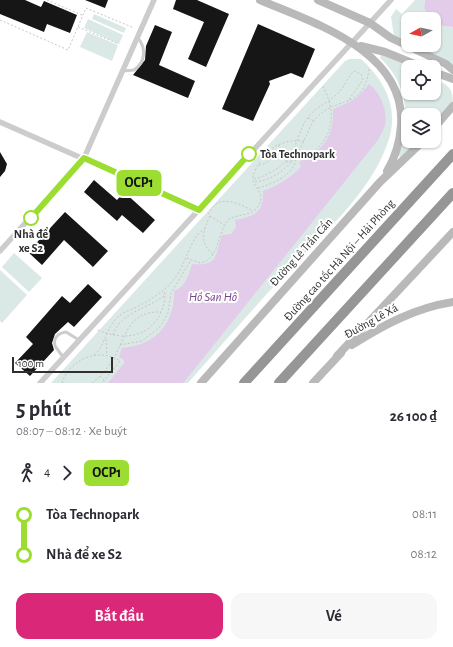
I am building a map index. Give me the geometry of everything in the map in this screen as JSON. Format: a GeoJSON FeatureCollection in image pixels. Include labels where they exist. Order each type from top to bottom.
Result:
{"type":"FeatureCollection","features":[{"type":"Feature","properties":{"kind":"highway","name":"Đường cao tốc Hà Nội – Hải Phòng"},"geometry":{"type":"LineString","coordinates":[[244,383],[453,154]]}},
{"type":"Feature","properties":{"kind":"highway"},"geometry":{"type":"LineString","coordinates":[[279,383],[453,193]]}},
{"type":"Feature","properties":{"kind":"main road"},"geometry":{"type":"LineString","coordinates":[[260,0],[318,25],[367,52],[376,60],[394,86],[402,116],[393,161],[380,182]]}},
{"type":"Feature","properties":{"kind":"main road"},"geometry":{"type":"LineString","coordinates":[[318,0],[370,22],[391,38],[449,65],[453,70]]}},
{"type":"Feature","properties":{"kind":"main road"},"geometry":{"type":"LineString","coordinates":[[350,43],[385,52],[405,60]]}},
{"type":"Feature","properties":{"kind":"main road"},"geometry":{"type":"LineString","coordinates":[[441,75],[453,79]]}},
{"type":"Feature","properties":{"kind":"main road"},"geometry":{"type":"LineString","coordinates":[[441,120],[453,106]]}},
{"type":"Feature","properties":{"kind":"main road","name":"Đường Lê Trần Cẩn"},"geometry":{"type":"LineString","coordinates":[[201,383],[380,182],[416,148]]}},
{"type":"Feature","properties":{"kind":"main road"},"geometry":{"type":"LineString","coordinates":[[337,356],[453,232]]}},
{"type":"Feature","properties":{"kind":"main road","name":"Đường Lê Xá"},"geometry":{"type":"LineString","coordinates":[[313,383],[337,356],[372,332],[402,316],[453,302]]}},
{"type":"Feature","properties":{"kind":"street"},"geometry":{"type":"LineString","coordinates":[[0,251],[84,158],[154,0]]}},
{"type":"Feature","properties":{"kind":"street"},"geometry":{"type":"LineString","coordinates":[[40,383],[202,211],[350,43],[391,0]]}},
{"type":"Feature","properties":{"kind":"street"},"geometry":{"type":"LineString","coordinates":[[0,122],[202,211]]}},
{"type":"Feature","properties":{"kind":"lane"},"geometry":{"type":"LineString","coordinates":[[123,71],[134,70],[142,62],[144,53],[143,46],[137,38]]}},
{"type":"Feature","properties":{"kind":"lane"},"geometry":{"type":"LineString","coordinates":[[133,180],[134,190],[137,194],[145,193],[152,189]]}},
{"type":"Feature","properties":{"kind":"lane"},"geometry":{"type":"LineString","coordinates":[[63,357],[55,346],[54,342],[59,333],[66,332],[80,340]]}},
{"type":"Feature","properties":{"kind":"path"},"geometry":{"type":"LineString","coordinates":[[47,0],[83,15]]}},
{"type":"Feature","properties":{"kind":"path"},"geometry":{"type":"LineString","coordinates":[[0,20],[68,50],[86,8],[134,28]]}},
{"type":"Feature","properties":{"kind":"path"},"geometry":{"type":"LineString","coordinates":[[78,27],[119,44]]}},
{"type":"Feature","properties":{"kind":"path"},"geometry":{"type":"LineString","coordinates":[[254,182],[274,176],[293,161],[314,121],[323,112],[330,108],[355,98],[366,83],[369,69]]}},
{"type":"Feature","properties":{"kind":"path"},"geometry":{"type":"LineString","coordinates":[[253,179],[269,174],[285,162],[308,117],[315,109],[342,90],[354,71],[362,74],[363,80],[347,102]]}},
{"type":"Feature","properties":{"kind":"path"},"geometry":{"type":"LineString","coordinates":[[285,162],[293,161],[313,153],[324,141],[330,125],[330,108],[329,100],[322,85]]}},
{"type":"Feature","properties":{"kind":"path"},"geometry":{"type":"LineString","coordinates":[[308,117],[314,121]]}},
{"type":"Feature","properties":{"kind":"path"},"geometry":{"type":"LineString","coordinates":[[187,258],[200,263],[205,262],[214,255],[224,225],[229,219],[241,217],[253,212],[261,201],[260,193],[253,179],[258,164],[269,150],[279,144],[304,141]]}},
{"type":"Feature","properties":{"kind":"path"},"geometry":{"type":"LineString","coordinates":[[258,164],[262,165],[272,157],[277,152],[279,144]]}},
{"type":"Feature","properties":{"kind":"path"},"geometry":{"type":"LineString","coordinates":[[295,145],[301,146]]}},
{"type":"Feature","properties":{"kind":"path"},"geometry":{"type":"LineString","coordinates":[[257,188],[282,178],[294,167],[296,160]]}},
{"type":"Feature","properties":{"kind":"path"},"geometry":{"type":"LineString","coordinates":[[208,214],[216,204],[225,202],[240,205],[253,212]]}},
{"type":"Feature","properties":{"kind":"path"},"geometry":{"type":"LineString","coordinates":[[202,211],[224,225]]}},
{"type":"Feature","properties":{"kind":"path"},"geometry":{"type":"LineString","coordinates":[[94,355],[101,348],[107,334],[119,316],[163,290],[177,275],[187,258],[194,238],[204,229],[210,216]]}},
{"type":"Feature","properties":{"kind":"path"},"geometry":{"type":"LineString","coordinates":[[204,229],[205,247],[214,255]]}},
{"type":"Feature","properties":{"kind":"path"},"geometry":{"type":"LineString","coordinates":[[120,345],[142,342],[160,327],[168,313],[171,293],[182,278],[191,260]]}},
{"type":"Feature","properties":{"kind":"path"},"geometry":{"type":"LineString","coordinates":[[177,275],[182,278]]}},
{"type":"Feature","properties":{"kind":"path"},"geometry":{"type":"LineString","coordinates":[[98,330],[113,336],[122,337],[133,336],[145,331],[156,322],[162,312],[165,295],[163,290]]}},
{"type":"Feature","properties":{"kind":"path"},"geometry":{"type":"LineString","coordinates":[[113,336],[114,330],[122,320],[165,295]]}},
{"type":"Feature","properties":{"kind":"path"},"geometry":{"type":"LineString","coordinates":[[136,312],[139,318]]}},
{"type":"Feature","properties":{"kind":"path"},"geometry":{"type":"LineString","coordinates":[[92,383],[100,376],[114,357],[127,329],[147,313],[162,312]]}},
{"type":"Feature","properties":{"kind":"path"},"geometry":{"type":"LineString","coordinates":[[106,338],[107,356]]}},
{"type":"Feature","properties":{"kind":"path"},"geometry":{"type":"LineString","coordinates":[[62,383],[72,366],[80,360],[94,355],[114,357],[120,361],[102,383]]}},
{"type":"Feature","properties":{"kind":"path"},"geometry":{"type":"LineString","coordinates":[[100,376],[105,380]]}},
{"type":"Feature","properties":{"kind":"shaded area"},"geometry":{"type":"Polygon","coordinates":[[[415,0],[425,0],[424,8],[426,12],[404,12],[415,0]]]}},
{"type":"Feature","properties":{"kind":"shaded area"},"geometry":{"type":"Polygon","coordinates":[[[396,9],[401,13],[401,40],[394,36],[391,17],[396,9]]]}},
{"type":"Feature","properties":{"kind":"shaded area"},"geometry":{"type":"Polygon","coordinates":[[[94,14],[126,28],[124,33],[92,19],[94,14]]]}},
{"type":"Feature","properties":{"kind":"shaded area"},"geometry":{"type":"Polygon","coordinates":[[[88,19],[123,35],[119,44],[84,28],[88,19]]]}},
{"type":"Feature","properties":{"kind":"shaded area"},"geometry":{"type":"Polygon","coordinates":[[[441,25],[453,27],[453,64],[428,52],[441,52],[441,25]]]}},
{"type":"Feature","properties":{"kind":"shaded area"},"geometry":{"type":"Polygon","coordinates":[[[87,32],[118,45],[112,61],[80,47],[87,32]]]}},
{"type":"Feature","properties":{"kind":"shaded area"},"geometry":{"type":"Polygon","coordinates":[[[382,54],[401,63],[401,90],[390,69],[380,58],[382,54]]]}},
{"type":"Feature","properties":{"kind":"shaded area"},"geometry":{"type":"Polygon","coordinates":[[[350,59],[361,59],[369,67],[383,85],[391,105],[392,127],[381,159],[371,177],[344,212],[285,274],[188,383],[51,383],[345,61],[350,59]]]}},
{"type":"Feature","properties":{"kind":"shaded area"},"geometry":{"type":"Polygon","coordinates":[[[441,82],[449,87],[453,98],[453,104],[441,116],[441,108],[405,108],[404,100],[441,100],[441,82]]]}},
{"type":"Feature","properties":{"kind":"shaded area"},"geometry":{"type":"Polygon","coordinates":[[[401,146],[401,148],[409,148],[401,157],[398,156],[401,146]]]}},
{"type":"Feature","properties":{"kind":"shaded area"},"geometry":{"type":"Polygon","coordinates":[[[14,253],[42,278],[29,292],[2,267],[14,253]]]}},
{"type":"Feature","properties":{"kind":"shaded area"},"geometry":{"type":"Polygon","coordinates":[[[0,270],[27,295],[2,323],[0,321],[0,270]]]}},
{"type":"Feature","properties":{"kind":"water"},"geometry":{"type":"Polygon","coordinates":[[[425,0],[453,0],[453,27],[441,26],[441,12],[426,12],[424,8],[425,0]]]}},
{"type":"Feature","properties":{"kind":"water","name":"Hồ San Hô"},"geometry":{"type":"Polygon","coordinates":[[[369,84],[380,97],[386,119],[378,140],[185,381],[183,383],[108,383],[124,363],[124,360],[119,357],[122,348],[144,343],[153,338],[167,323],[171,313],[174,291],[184,284],[192,264],[201,264],[212,261],[217,253],[222,235],[231,234],[236,227],[235,220],[248,217],[260,209],[263,191],[279,184],[293,175],[301,167],[299,162],[315,152],[326,141],[332,127],[333,109],[353,100],[369,84]]]}},
{"type":"Feature","properties":{"kind":"building"},"geometry":{"type":"Polygon","coordinates":[[[0,0],[25,0],[41,7],[44,1],[77,15],[70,33],[47,24],[44,32],[0,14],[0,0]]]}},
{"type":"Feature","properties":{"kind":"building"},"geometry":{"type":"Polygon","coordinates":[[[85,0],[108,0],[105,8],[85,0]]]}},
{"type":"Feature","properties":{"kind":"building"},"geometry":{"type":"Polygon","coordinates":[[[176,0],[197,0],[229,14],[206,67],[188,59],[204,22],[173,9],[176,0]]]}},
{"type":"Feature","properties":{"kind":"building"},"geometry":{"type":"Polygon","coordinates":[[[258,24],[315,49],[303,78],[291,73],[269,81],[270,84],[253,121],[222,109],[258,24]]]}},
{"type":"Feature","properties":{"kind":"building"},"geometry":{"type":"Polygon","coordinates":[[[155,25],[172,32],[159,65],[195,81],[188,98],[133,75],[145,60],[146,46],[155,25]]]}},
{"type":"Feature","properties":{"kind":"building"},"geometry":{"type":"Polygon","coordinates":[[[0,152],[7,164],[5,171],[0,177],[0,152]]]}},
{"type":"Feature","properties":{"kind":"building"},"geometry":{"type":"Polygon","coordinates":[[[94,180],[117,200],[124,192],[155,220],[143,233],[122,215],[117,221],[84,192],[94,180]]]}},
{"type":"Feature","properties":{"kind":"building"},"geometry":{"type":"Polygon","coordinates":[[[65,212],[108,251],[93,267],[64,240],[42,265],[28,252],[65,212]]]}},
{"type":"Feature","properties":{"kind":"building"},"geometry":{"type":"Polygon","coordinates":[[[88,284],[102,297],[74,327],[68,322],[55,334],[52,343],[54,350],[30,376],[15,363],[33,344],[26,337],[62,296],[70,303],[88,284]]]}},
{"type":"Feature","properties":{"kind":"bus line","name":"OCP1"},"geometry":{"type":"LineString","coordinates":[[31,218],[84,158],[199,210],[249,154]]}},
{"type":"Feature","properties":{"kind":"place","name":"Tòa Technopark"},"geometry":{"type":"Point","coordinates":[249,154]}},
{"type":"Feature","properties":{"kind":"place","name":"Nhà để xe S2"},"geometry":{"type":"Point","coordinates":[31,218]}}]}
